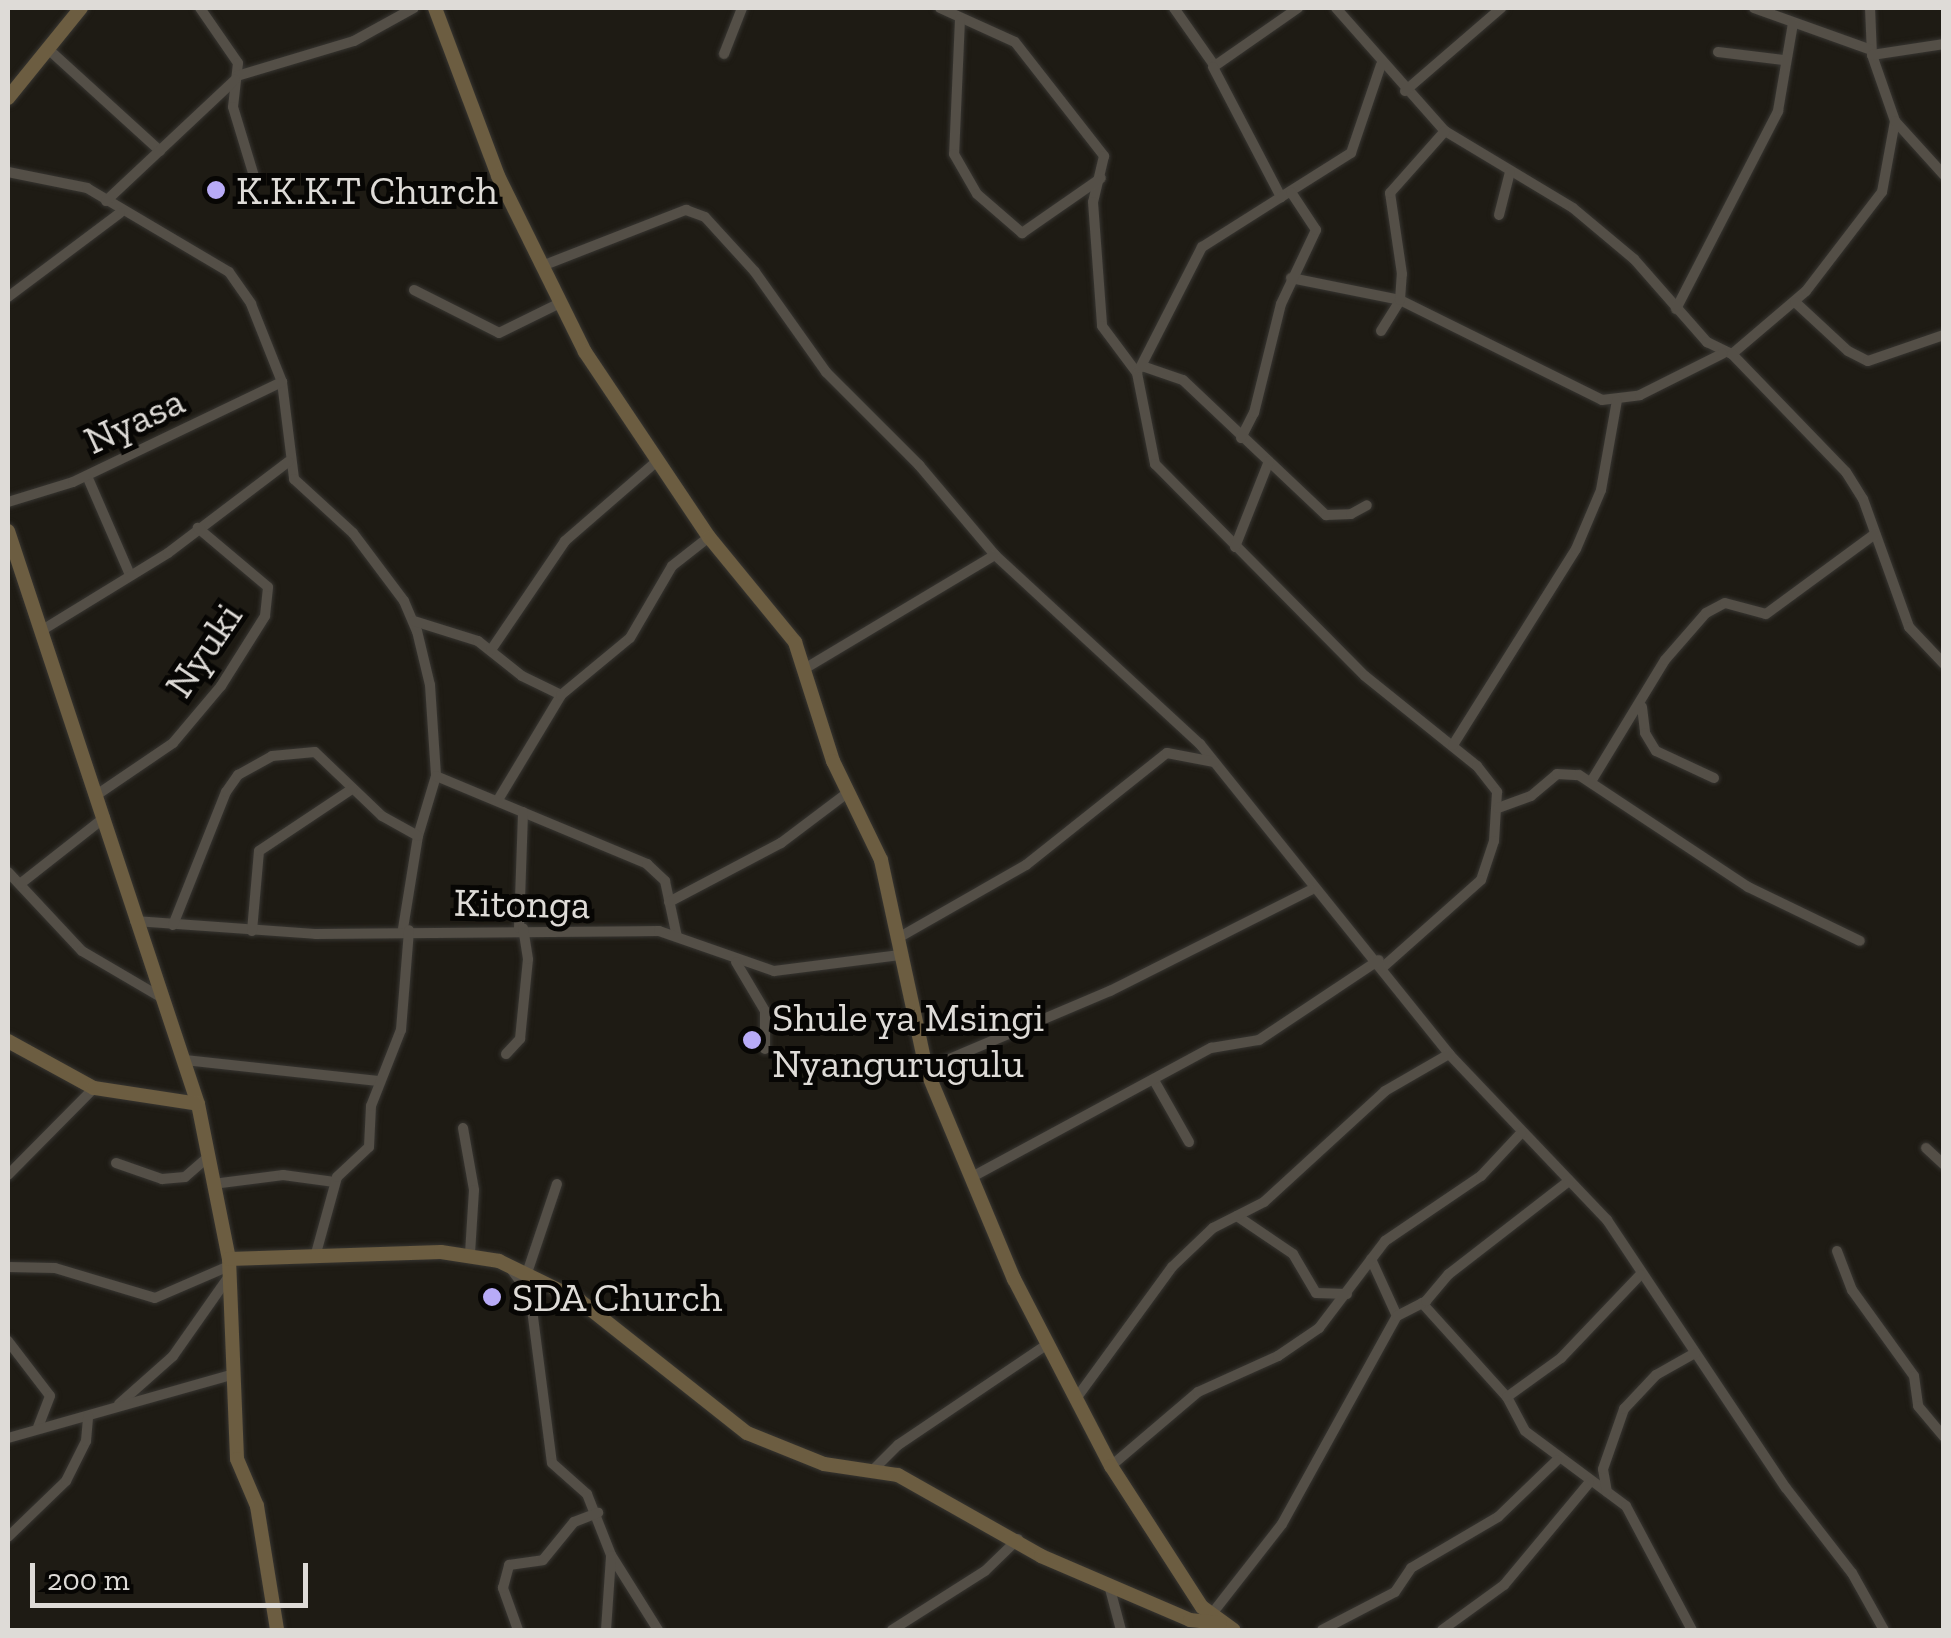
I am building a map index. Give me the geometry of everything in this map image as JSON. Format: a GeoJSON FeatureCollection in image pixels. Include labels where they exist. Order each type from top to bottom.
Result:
{"type":"FeatureCollection","features":[{"type":"Feature","properties":{"kind":"street"},"geometry":{"type":"LineString","coordinates":[[8,98],[81,8]]}},
{"type":"Feature","properties":{"kind":"street"},"geometry":{"type":"LineString","coordinates":[[200,8],[229,46],[236,78],[237,128],[254,176]]}},
{"type":"Feature","properties":{"kind":"street"},"geometry":{"type":"LineString","coordinates":[[106,201],[236,78],[354,40],[414,8]]}},
{"type":"Feature","properties":{"kind":"street"},"geometry":{"type":"LineString","coordinates":[[434,8],[498,176],[560,303],[657,462],[709,537],[780,619],[806,668],[847,793],[881,860],[926,1069],[972,1177],[1046,1345],[1075,1400],[1111,1466],[1215,1624]]}},
{"type":"Feature","properties":{"kind":"street"},"geometry":{"type":"LineString","coordinates":[[724,54],[742,8]]}},
{"type":"Feature","properties":{"kind":"street"},"geometry":{"type":"LineString","coordinates":[[940,8],[960,20],[1006,36],[1036,65],[1104,156],[1102,178],[1093,202],[1102,326],[1139,370],[1151,456],[1235,547],[1308,612],[1396,705],[1452,745],[1493,785],[1498,808],[1481,880],[1381,963],[1258,1040],[1211,1048],[1155,1082],[972,1177]]}},
{"type":"Feature","properties":{"kind":"street"},"geometry":{"type":"LineString","coordinates":[[1174,8],[1214,65],[1286,195],[1316,223],[1291,278],[1254,412],[1241,438]]}},
{"type":"Feature","properties":{"kind":"street"},"geometry":{"type":"LineString","coordinates":[[1214,65],[1298,8]]}},
{"type":"Feature","properties":{"kind":"street"},"geometry":{"type":"LineString","coordinates":[[1336,8],[1381,65],[1445,130],[1573,208],[1634,259],[1676,308],[1836,458],[1863,499],[1909,627],[1944,664]]}},
{"type":"Feature","properties":{"kind":"street"},"geometry":{"type":"LineString","coordinates":[[1405,91],[1501,8]]}},
{"type":"Feature","properties":{"kind":"street"},"geometry":{"type":"LineString","coordinates":[[1754,8],[1871,53],[1944,44]]}},
{"type":"Feature","properties":{"kind":"street"},"geometry":{"type":"LineString","coordinates":[[1870,8],[1871,53],[1894,121],[1944,175]]}},
{"type":"Feature","properties":{"kind":"street"},"geometry":{"type":"LineString","coordinates":[[960,20],[954,154],[976,194],[1022,233],[1102,178]]}},
{"type":"Feature","properties":{"kind":"street"},"geometry":{"type":"LineString","coordinates":[[1676,308],[1778,111],[1793,23]]}},
{"type":"Feature","properties":{"kind":"street"},"geometry":{"type":"LineString","coordinates":[[47,48],[160,151]]}},
{"type":"Feature","properties":{"kind":"street"},"geometry":{"type":"LineString","coordinates":[[1718,52],[1784,60]]}},
{"type":"Feature","properties":{"kind":"street"},"geometry":{"type":"LineString","coordinates":[[1139,370],[1202,247],[1354,148],[1381,65]]}},
{"type":"Feature","properties":{"kind":"street"},"geometry":{"type":"LineString","coordinates":[[1291,278],[1400,300],[1567,387],[1616,400],[1727,354],[1796,302],[1869,216],[1889,168],[1894,121]]}},
{"type":"Feature","properties":{"kind":"street"},"geometry":{"type":"LineString","coordinates":[[1382,332],[1400,300],[1390,193],[1445,130]]}},
{"type":"Feature","properties":{"kind":"street"},"geometry":{"type":"LineString","coordinates":[[8,172],[87,188],[120,212],[229,272],[265,330],[282,382],[288,462],[300,486],[353,533],[414,621],[430,685],[436,776],[418,836],[406,929],[401,1030],[378,1081],[367,1151],[335,1182],[314,1258]]}},
{"type":"Feature","properties":{"kind":"street"},"geometry":{"type":"LineString","coordinates":[[1499,215],[1510,172]]}},
{"type":"Feature","properties":{"kind":"street"},"geometry":{"type":"LineString","coordinates":[[542,266],[697,211],[755,272],[826,372],[920,465],[994,555],[1215,762],[1311,890],[1381,963],[1449,1054],[1607,1220],[1640,1275],[1852,1573],[1879,1629]]}},
{"type":"Feature","properties":{"kind":"street"},"geometry":{"type":"LineString","coordinates":[[8,298],[120,212]]}},
{"type":"Feature","properties":{"kind":"street"},"geometry":{"type":"LineString","coordinates":[[414,290],[500,334],[560,303]]}},
{"type":"Feature","properties":{"kind":"street"},"geometry":{"type":"LineString","coordinates":[[1796,302],[1848,351],[1868,361],[1944,335]]}},
{"type":"Feature","properties":{"kind":"street"},"geometry":{"type":"LineString","coordinates":[[1139,370],[1183,380],[1326,515],[1351,514],[1366,505]]}},
{"type":"Feature","properties":{"kind":"street","name":"Nyasa"},"geometry":{"type":"LineString","coordinates":[[8,502],[87,476],[282,382]]}},
{"type":"Feature","properties":{"kind":"street"},"geometry":{"type":"LineString","coordinates":[[1452,745],[1576,549],[1601,490],[1616,400]]}},
{"type":"Feature","properties":{"kind":"street"},"geometry":{"type":"LineString","coordinates":[[1235,547],[1269,461]]}},
{"type":"Feature","properties":{"kind":"street"},"geometry":{"type":"LineString","coordinates":[[44,629],[130,575],[288,462]]}},
{"type":"Feature","properties":{"kind":"street"},"geometry":{"type":"LineString","coordinates":[[491,650],[565,541],[657,462]]}},
{"type":"Feature","properties":{"kind":"street"},"geometry":{"type":"LineString","coordinates":[[87,476],[130,575]]}},
{"type":"Feature","properties":{"kind":"street","name":"Nyuki"},"geometry":{"type":"LineString","coordinates":[[98,794],[173,743],[221,686],[265,616],[268,588],[198,528]]}},
{"type":"Feature","properties":{"kind":"street"},"geometry":{"type":"LineString","coordinates":[[8,531],[44,629],[98,794],[134,921],[198,1104],[230,1267],[231,1375],[238,1458],[257,1506],[278,1630]]}},
{"type":"Feature","properties":{"kind":"street"},"geometry":{"type":"LineString","coordinates":[[1592,780],[1642,707],[1665,660],[1714,606],[1738,604],[1766,614],[1875,534]]}},
{"type":"Feature","properties":{"kind":"street"},"geometry":{"type":"LineString","coordinates":[[498,800],[562,695],[630,638],[672,566],[709,537]]}},
{"type":"Feature","properties":{"kind":"street"},"geometry":{"type":"LineString","coordinates":[[806,668],[994,555]]}},
{"type":"Feature","properties":{"kind":"street"},"geometry":{"type":"LineString","coordinates":[[414,621],[491,650],[522,676],[562,695]]}},
{"type":"Feature","properties":{"kind":"street"},"geometry":{"type":"LineString","coordinates":[[1642,707],[1645,733],[1656,751],[1714,778]]}},
{"type":"Feature","properties":{"kind":"street"},"geometry":{"type":"LineString","coordinates":[[174,926],[238,775],[302,748],[418,836]]}},
{"type":"Feature","properties":{"kind":"street"},"geometry":{"type":"LineString","coordinates":[[898,938],[1014,873],[1168,753],[1215,762]]}},
{"type":"Feature","properties":{"kind":"street"},"geometry":{"type":"LineString","coordinates":[[1498,808],[1532,796],[1564,772],[1592,780],[1732,878],[1860,941]]}},
{"type":"Feature","properties":{"kind":"street"},"geometry":{"type":"LineString","coordinates":[[436,776],[647,864],[664,881],[677,937]]}},
{"type":"Feature","properties":{"kind":"street"},"geometry":{"type":"LineString","coordinates":[[252,932],[260,851],[352,789]]}},
{"type":"Feature","properties":{"kind":"street"},"geometry":{"type":"LineString","coordinates":[[669,902],[782,842],[847,793]]}},
{"type":"Feature","properties":{"kind":"street"},"geometry":{"type":"LineString","coordinates":[[506,1054],[520,1039],[528,959],[521,928],[525,896],[523,812]]}},
{"type":"Feature","properties":{"kind":"street"},"geometry":{"type":"LineString","coordinates":[[20,884],[105,817]]}},
{"type":"Feature","properties":{"kind":"street"},"geometry":{"type":"LineString","coordinates":[[8,872],[82,951],[162,998]]}},
{"type":"Feature","properties":{"kind":"street"},"geometry":{"type":"LineString","coordinates":[[926,1069],[1110,991],[1311,890]]}},
{"type":"Feature","properties":{"kind":"street","name":"Kitonga"},"geometry":{"type":"LineString","coordinates":[[134,921],[252,932],[521,928],[677,937],[756,968],[806,971],[900,956]]}},
{"type":"Feature","properties":{"kind":"street"},"geometry":{"type":"LineString","coordinates":[[732,958],[761,999],[765,1049]]}},
{"type":"Feature","properties":{"kind":"street"},"geometry":{"type":"LineString","coordinates":[[8,1040],[94,1088],[198,1104]]}},
{"type":"Feature","properties":{"kind":"street"},"geometry":{"type":"LineString","coordinates":[[1075,1400],[1172,1267],[1213,1228],[1278,1191],[1385,1091],[1449,1054]]}},
{"type":"Feature","properties":{"kind":"street"},"geometry":{"type":"LineString","coordinates":[[185,1060],[378,1081]]}},
{"type":"Feature","properties":{"kind":"street"},"geometry":{"type":"LineString","coordinates":[[1155,1082],[1189,1142]]}},
{"type":"Feature","properties":{"kind":"street"},"geometry":{"type":"LineString","coordinates":[[8,1175],[94,1088]]}},
{"type":"Feature","properties":{"kind":"street"},"geometry":{"type":"LineString","coordinates":[[463,1128],[474,1190],[470,1253]]}},
{"type":"Feature","properties":{"kind":"street"},"geometry":{"type":"LineString","coordinates":[[1111,1466],[1198,1392],[1278,1356],[1319,1328],[1371,1259],[1401,1230],[1481,1176],[1521,1132]]}},
{"type":"Feature","properties":{"kind":"street"},"geometry":{"type":"LineString","coordinates":[[1926,1148],[1944,1165]]}},
{"type":"Feature","properties":{"kind":"street"},"geometry":{"type":"LineString","coordinates":[[116,1163],[162,1179],[186,1178],[207,1158]]}},
{"type":"Feature","properties":{"kind":"street"},"geometry":{"type":"LineString","coordinates":[[214,1184],[284,1175],[335,1182]]}},
{"type":"Feature","properties":{"kind":"street"},"geometry":{"type":"LineString","coordinates":[[1215,1624],[1282,1524],[1397,1316],[1422,1303],[1449,1274],[1569,1181]]}},
{"type":"Feature","properties":{"kind":"street"},"geometry":{"type":"LineString","coordinates":[[527,1273],[557,1184]]}},
{"type":"Feature","properties":{"kind":"street"},"geometry":{"type":"LineString","coordinates":[[1237,1216],[1293,1254],[1316,1293],[1347,1294]]}},
{"type":"Feature","properties":{"kind":"street"},"geometry":{"type":"LineString","coordinates":[[1838,1251],[1852,1290],[1916,1379],[1918,1406],[1944,1437]]}},
{"type":"Feature","properties":{"kind":"street"},"geometry":{"type":"LineString","coordinates":[[8,1267],[55,1268],[107,1289],[155,1298],[230,1267],[314,1258],[470,1253],[527,1273],[579,1300],[747,1432],[824,1464],[898,1476],[1018,1538],[1041,1556],[1215,1624]]}},
{"type":"Feature","properties":{"kind":"street"},"geometry":{"type":"LineString","coordinates":[[1371,1259],[1397,1316]]}},
{"type":"Feature","properties":{"kind":"street"},"geometry":{"type":"LineString","coordinates":[[506,1264],[530,1294],[549,1456],[598,1513],[611,1555],[658,1630]]}},
{"type":"Feature","properties":{"kind":"street"},"geometry":{"type":"LineString","coordinates":[[115,1408],[173,1356],[230,1267]]}},
{"type":"Feature","properties":{"kind":"street"},"geometry":{"type":"LineString","coordinates":[[1507,1398],[1561,1358],[1640,1275]]}},
{"type":"Feature","properties":{"kind":"street"},"geometry":{"type":"LineString","coordinates":[[1422,1303],[1507,1398],[1521,1426],[1558,1460],[1626,1506],[1692,1630]]}},
{"type":"Feature","properties":{"kind":"street"},"geometry":{"type":"LineString","coordinates":[[8,1342],[50,1396],[37,1428]]}},
{"type":"Feature","properties":{"kind":"street"},"geometry":{"type":"LineString","coordinates":[[873,1470],[898,1445],[1046,1345]]}},
{"type":"Feature","properties":{"kind":"street"},"geometry":{"type":"LineString","coordinates":[[1606,1492],[1602,1469],[1628,1403],[1661,1372],[1695,1353]]}},
{"type":"Feature","properties":{"kind":"street"},"geometry":{"type":"LineString","coordinates":[[8,1438],[231,1375]]}},
{"type":"Feature","properties":{"kind":"street"},"geometry":{"type":"LineString","coordinates":[[8,1537],[66,1481],[86,1441],[88,1416]]}},
{"type":"Feature","properties":{"kind":"street"},"geometry":{"type":"LineString","coordinates":[[1322,1630],[1395,1592],[1411,1568],[1498,1517],[1558,1460]]}},
{"type":"Feature","properties":{"kind":"street"},"geometry":{"type":"LineString","coordinates":[[1442,1630],[1504,1585],[1590,1482]]}},
{"type":"Feature","properties":{"kind":"street"},"geometry":{"type":"LineString","coordinates":[[518,1630],[503,1588],[509,1565],[543,1560],[574,1522],[598,1513]]}},
{"type":"Feature","properties":{"kind":"street"},"geometry":{"type":"LineString","coordinates":[[892,1630],[985,1571],[1018,1538]]}},
{"type":"Feature","properties":{"kind":"street"},"geometry":{"type":"LineString","coordinates":[[606,1630],[611,1555]]}},
{"type":"Feature","properties":{"kind":"street"},"geometry":{"type":"LineString","coordinates":[[1109,1585],[1120,1630]]}},
{"type":"Feature","properties":{"kind":"place","name":"K.K.K.T Church"},"geometry":{"type":"Point","coordinates":[216,190]}},
{"type":"Feature","properties":{"kind":"place","name":"Shule ya Msingi Nyangurugulu"},"geometry":{"type":"Point","coordinates":[752,1040]}},
{"type":"Feature","properties":{"kind":"place","name":"SDA Church"},"geometry":{"type":"Point","coordinates":[492,1297]}}]}
